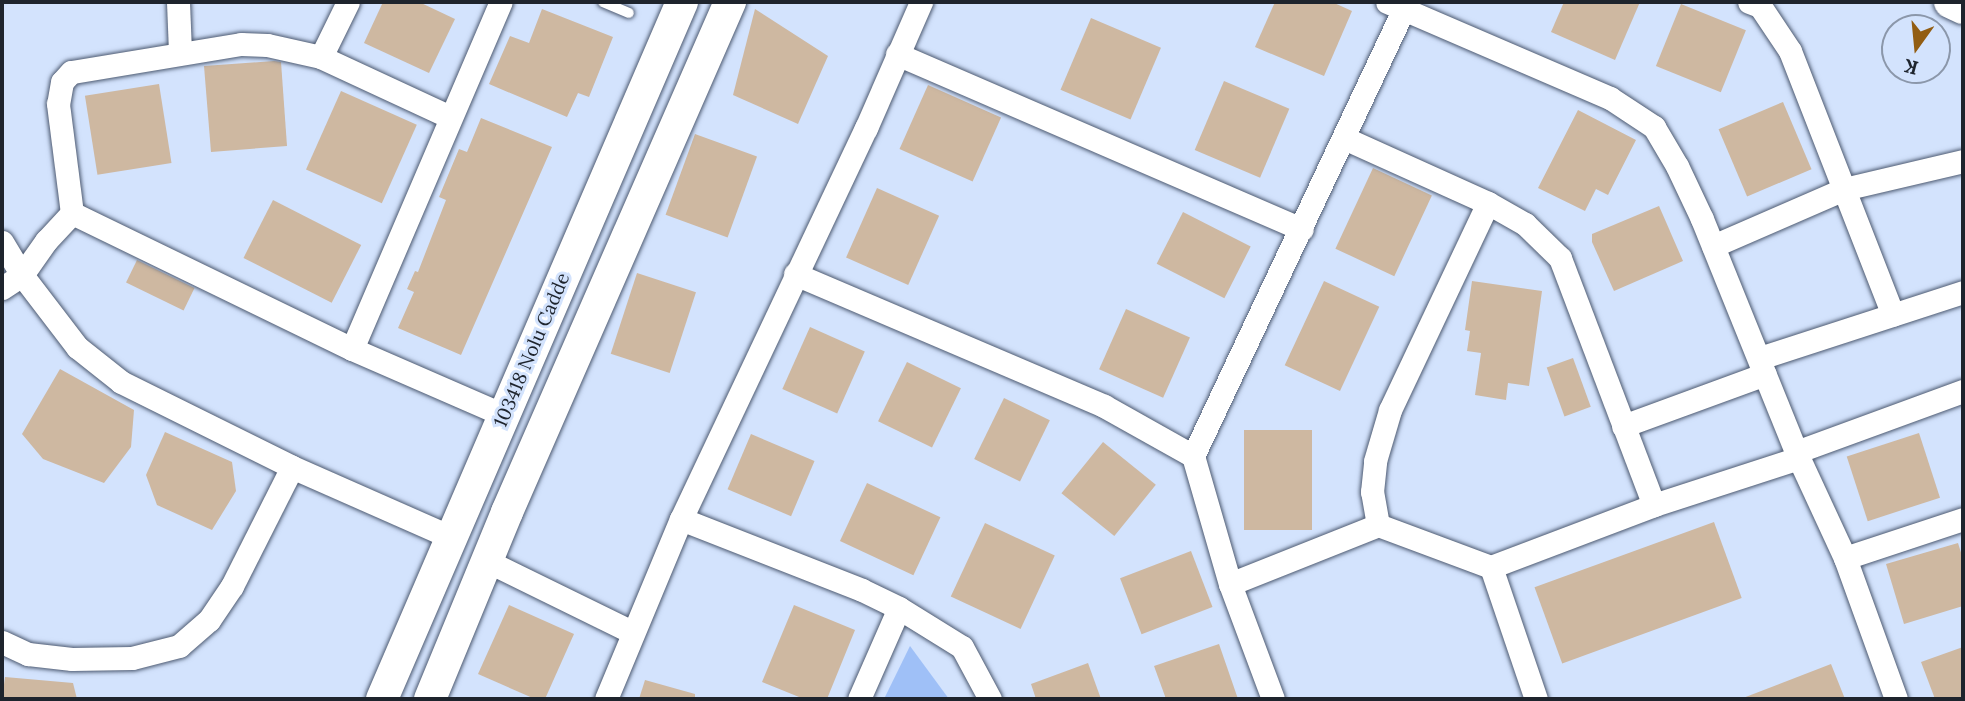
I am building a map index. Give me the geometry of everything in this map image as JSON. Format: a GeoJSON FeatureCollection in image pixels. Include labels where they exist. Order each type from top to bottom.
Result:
{"type":"FeatureCollection","features":[{"type":"Feature","properties":{"kind":"main road","name":"103418 Nolu Cadde"},"geometry":{"type":"LineString","coordinates":[[382,699],[682,2]]}},
{"type":"Feature","properties":{"kind":"main road"},"geometry":{"type":"LineString","coordinates":[[430,699],[487,561],[730,2]]}},
{"type":"Feature","properties":{"kind":"main road"},"geometry":{"type":"LineString","coordinates":[[1950,2],[1963,8]]}},
{"type":"Feature","properties":{"kind":"street"},"geometry":{"type":"LineString","coordinates":[[178,2],[180,52]]}},
{"type":"Feature","properties":{"kind":"street"},"geometry":{"type":"LineString","coordinates":[[321,57],[348,2]]}},
{"type":"Feature","properties":{"kind":"street"},"geometry":{"type":"LineString","coordinates":[[352,349],[501,2]]}},
{"type":"Feature","properties":{"kind":"street"},"geometry":{"type":"LineString","coordinates":[[606,699],[681,519],[866,128],[921,2]]}},
{"type":"Feature","properties":{"kind":"street"},"geometry":{"type":"LineString","coordinates":[[1749,2],[1760,6],[1790,51],[1893,315]]}},
{"type":"Feature","properties":{"kind":"street"},"geometry":{"type":"LineString","coordinates":[[1273,699],[1230,584],[1193,456],[1344,138],[1399,4],[1610,98],[1654,127],[1677,166],[1713,246],[1798,455],[1845,558],[1896,699]]}},
{"type":"Feature","properties":{"kind":"street"},"geometry":{"type":"LineString","coordinates":[[72,213],[58,104],[62,82],[71,72],[180,52],[254,44],[321,57],[450,117]]}},
{"type":"Feature","properties":{"kind":"street"},"geometry":{"type":"LineString","coordinates":[[897,54],[1302,229]]}},
{"type":"Feature","properties":{"kind":"street"},"geometry":{"type":"LineString","coordinates":[[1344,138],[1488,203],[1525,224],[1560,258],[1654,505]]}},
{"type":"Feature","properties":{"kind":"street"},"geometry":{"type":"LineString","coordinates":[[1713,246],[1844,189],[1963,161]]}},
{"type":"Feature","properties":{"kind":"street"},"geometry":{"type":"LineString","coordinates":[[1378,526],[1372,492],[1375,461],[1390,410],[1488,203]]}},
{"type":"Feature","properties":{"kind":"street"},"geometry":{"type":"LineString","coordinates":[[2,288],[22,275],[46,241],[72,213]]}},
{"type":"Feature","properties":{"kind":"street"},"geometry":{"type":"LineString","coordinates":[[72,213],[352,349],[504,415]]}},
{"type":"Feature","properties":{"kind":"street"},"geometry":{"type":"LineString","coordinates":[[2,242],[22,275],[77,347],[121,382],[292,467],[451,537]]}},
{"type":"Feature","properties":{"kind":"street"},"geometry":{"type":"LineString","coordinates":[[795,274],[1104,406],[1193,456]]}},
{"type":"Feature","properties":{"kind":"street"},"geometry":{"type":"LineString","coordinates":[[1623,426],[1763,366],[1893,315],[1963,292]]}},
{"type":"Feature","properties":{"kind":"street"},"geometry":{"type":"LineString","coordinates":[[1230,584],[1378,526],[1491,568],[1963,391]]}},
{"type":"Feature","properties":{"kind":"street"},"geometry":{"type":"LineString","coordinates":[[2,642],[28,654],[72,659],[132,658],[179,646],[209,620],[232,586],[292,467]]}},
{"type":"Feature","properties":{"kind":"street"},"geometry":{"type":"LineString","coordinates":[[681,519],[862,590],[899,608],[962,648],[989,699]]}},
{"type":"Feature","properties":{"kind":"street"},"geometry":{"type":"LineString","coordinates":[[1845,558],[1963,519]]}},
{"type":"Feature","properties":{"kind":"street"},"geometry":{"type":"LineString","coordinates":[[487,561],[632,632]]}},
{"type":"Feature","properties":{"kind":"street"},"geometry":{"type":"LineString","coordinates":[[1491,568],[1536,699]]}},
{"type":"Feature","properties":{"kind":"street"},"geometry":{"type":"LineString","coordinates":[[859,699],[899,608]]}},
{"type":"Feature","properties":{"kind":"lane"},"geometry":{"type":"LineString","coordinates":[[603,2],[629,13]]}},
{"type":"Feature","properties":{"kind":"shaded area"},"geometry":{"type":"Polygon","coordinates":[[[910,646],[949,699],[884,699],[910,646]]]}},
{"type":"Feature","properties":{"kind":"building"},"geometry":{"type":"Polygon","coordinates":[[[383,2],[419,2],[455,19],[429,73],[364,43],[383,2]]]}},
{"type":"Feature","properties":{"kind":"building"},"geometry":{"type":"Polygon","coordinates":[[[1275,2],[1332,2],[1352,11],[1324,76],[1255,47],[1275,2]]]}},
{"type":"Feature","properties":{"kind":"building"},"geometry":{"type":"Polygon","coordinates":[[[1564,2],[1640,2],[1615,60],[1551,32],[1564,2]]]}},
{"type":"Feature","properties":{"kind":"building"},"geometry":{"type":"Polygon","coordinates":[[[1681,4],[1746,30],[1721,92],[1656,66],[1681,4]]]}},
{"type":"Feature","properties":{"kind":"building"},"geometry":{"type":"Polygon","coordinates":[[[542,9],[613,37],[589,97],[578,93],[567,117],[489,84],[510,36],[529,43],[542,9]]]}},
{"type":"Feature","properties":{"kind":"building"},"geometry":{"type":"Polygon","coordinates":[[[755,9],[828,56],[798,124],[733,95],[755,9]]]}},
{"type":"Feature","properties":{"kind":"building"},"geometry":{"type":"Polygon","coordinates":[[[1091,18],[1161,48],[1130,119],[1061,90],[1091,18]]]}},
{"type":"Feature","properties":{"kind":"building"},"geometry":{"type":"Polygon","coordinates":[[[281,62],[287,146],[211,152],[204,66],[281,62]]]}},
{"type":"Feature","properties":{"kind":"building"},"geometry":{"type":"Polygon","coordinates":[[[1224,81],[1289,109],[1260,178],[1195,150],[1224,81]]]}},
{"type":"Feature","properties":{"kind":"building"},"geometry":{"type":"Polygon","coordinates":[[[159,84],[172,163],[97,175],[85,96],[159,84]]]}},
{"type":"Feature","properties":{"kind":"building"},"geometry":{"type":"Polygon","coordinates":[[[928,85],[1001,118],[973,181],[900,149],[928,85]]]}},
{"type":"Feature","properties":{"kind":"building"},"geometry":{"type":"Polygon","coordinates":[[[341,91],[417,125],[382,203],[306,170],[341,91]]]}},
{"type":"Feature","properties":{"kind":"building"},"geometry":{"type":"Polygon","coordinates":[[[1783,102],[1812,169],[1747,197],[1719,129],[1783,102]]]}},
{"type":"Feature","properties":{"kind":"building"},"geometry":{"type":"Polygon","coordinates":[[[1578,110],[1636,140],[1608,195],[1596,189],[1585,211],[1538,188],[1578,110]]]}},
{"type":"Feature","properties":{"kind":"building"},"geometry":{"type":"Polygon","coordinates":[[[481,118],[552,147],[461,355],[398,328],[414,292],[407,289],[415,271],[418,272],[446,200],[439,197],[459,149],[467,152],[481,118]]]}},
{"type":"Feature","properties":{"kind":"building"},"geometry":{"type":"Polygon","coordinates":[[[695,134],[757,157],[728,237],[666,215],[695,134]]]}},
{"type":"Feature","properties":{"kind":"building"},"geometry":{"type":"Polygon","coordinates":[[[1373,168],[1432,195],[1394,276],[1335,249],[1373,168]]]}},
{"type":"Feature","properties":{"kind":"building"},"geometry":{"type":"Polygon","coordinates":[[[877,188],[939,216],[908,285],[846,257],[877,188]]]}},
{"type":"Feature","properties":{"kind":"building"},"geometry":{"type":"Polygon","coordinates":[[[273,200],[361,245],[332,303],[243,258],[273,200]]]}},
{"type":"Feature","properties":{"kind":"building"},"geometry":{"type":"Polygon","coordinates":[[[1659,206],[1683,261],[1614,291],[1592,242],[1592,234],[1659,206]]]}},
{"type":"Feature","properties":{"kind":"building"},"geometry":{"type":"Polygon","coordinates":[[[1183,212],[1251,247],[1224,298],[1157,264],[1183,212]]]}},
{"type":"Feature","properties":{"kind":"building"},"geometry":{"type":"Polygon","coordinates":[[[137,260],[195,288],[184,311],[126,282],[137,260]]]}},
{"type":"Feature","properties":{"kind":"building"},"geometry":{"type":"Polygon","coordinates":[[[637,273],[696,292],[670,373],[611,354],[637,273]]]}},
{"type":"Feature","properties":{"kind":"building"},"geometry":{"type":"Polygon","coordinates":[[[1324,281],[1379,307],[1340,391],[1285,365],[1324,281]]]}},
{"type":"Feature","properties":{"kind":"building"},"geometry":{"type":"Polygon","coordinates":[[[1472,281],[1542,291],[1529,386],[1508,383],[1506,400],[1475,395],[1481,353],[1467,351],[1470,331],[1465,330],[1472,281]]]}},
{"type":"Feature","properties":{"kind":"building"},"geometry":{"type":"Polygon","coordinates":[[[1126,309],[1190,337],[1163,398],[1099,369],[1126,309]]]}},
{"type":"Feature","properties":{"kind":"building"},"geometry":{"type":"Polygon","coordinates":[[[810,327],[865,351],[837,414],[782,389],[810,327]]]}},
{"type":"Feature","properties":{"kind":"building"},"geometry":{"type":"Polygon","coordinates":[[[1573,358],[1591,407],[1564,416],[1547,368],[1573,358]]]}},
{"type":"Feature","properties":{"kind":"building"},"geometry":{"type":"Polygon","coordinates":[[[907,362],[961,388],[932,448],[878,421],[907,362]]]}},
{"type":"Feature","properties":{"kind":"building"},"geometry":{"type":"Polygon","coordinates":[[[60,369],[134,410],[131,447],[104,483],[43,459],[22,434],[60,369]]]}},
{"type":"Feature","properties":{"kind":"building"},"geometry":{"type":"Polygon","coordinates":[[[1004,398],[1050,420],[1020,481],[974,459],[1004,398]]]}},
{"type":"Feature","properties":{"kind":"building"},"geometry":{"type":"Polygon","coordinates":[[[1244,430],[1312,430],[1312,530],[1244,530],[1244,430]]]}},
{"type":"Feature","properties":{"kind":"building"},"geometry":{"type":"Polygon","coordinates":[[[165,432],[232,462],[236,491],[212,530],[157,505],[146,475],[165,432]]]}},
{"type":"Feature","properties":{"kind":"building"},"geometry":{"type":"Polygon","coordinates":[[[1919,433],[1940,498],[1868,521],[1847,456],[1919,433]]]}},
{"type":"Feature","properties":{"kind":"building"},"geometry":{"type":"Polygon","coordinates":[[[751,434],[815,461],[791,516],[728,489],[751,434]]]}},
{"type":"Feature","properties":{"kind":"building"},"geometry":{"type":"Polygon","coordinates":[[[1103,442],[1156,485],[1114,536],[1061,493],[1103,442]]]}},
{"type":"Feature","properties":{"kind":"building"},"geometry":{"type":"Polygon","coordinates":[[[867,483],[940,517],[913,575],[840,541],[867,483]]]}},
{"type":"Feature","properties":{"kind":"building"},"geometry":{"type":"Polygon","coordinates":[[[1714,522],[1742,598],[1562,663],[1535,587],[1714,522]]]}},
{"type":"Feature","properties":{"kind":"building"},"geometry":{"type":"Polygon","coordinates":[[[985,523],[1055,556],[1021,629],[951,596],[985,523]]]}},
{"type":"Feature","properties":{"kind":"building"},"geometry":{"type":"Polygon","coordinates":[[[1958,543],[1963,559],[1963,606],[1904,624],[1886,564],[1958,543]]]}},
{"type":"Feature","properties":{"kind":"building"},"geometry":{"type":"Polygon","coordinates":[[[1191,551],[1213,607],[1142,634],[1120,578],[1191,551]]]}},
{"type":"Feature","properties":{"kind":"building"},"geometry":{"type":"Polygon","coordinates":[[[509,605],[574,634],[545,699],[535,699],[478,674],[509,605]]]}},
{"type":"Feature","properties":{"kind":"building"},"geometry":{"type":"Polygon","coordinates":[[[794,605],[855,630],[827,699],[804,699],[762,682],[794,605]]]}},
{"type":"Feature","properties":{"kind":"building"},"geometry":{"type":"Polygon","coordinates":[[[1219,644],[1238,699],[1166,699],[1154,666],[1219,644]]]}},
{"type":"Feature","properties":{"kind":"building"},"geometry":{"type":"Polygon","coordinates":[[[1963,647],[1963,699],[1935,699],[1921,662],[1963,647]]]}},
{"type":"Feature","properties":{"kind":"building"},"geometry":{"type":"Polygon","coordinates":[[[1088,663],[1101,699],[1036,699],[1031,684],[1088,663]]]}},
{"type":"Feature","properties":{"kind":"building"},"geometry":{"type":"Polygon","coordinates":[[[1831,664],[1845,699],[1743,699],[1743,698],[1831,664]]]}},
{"type":"Feature","properties":{"kind":"building"},"geometry":{"type":"Polygon","coordinates":[[[5,677],[73,683],[77,699],[2,699],[5,677]]]}},
{"type":"Feature","properties":{"kind":"building"},"geometry":{"type":"Polygon","coordinates":[[[645,680],[695,694],[695,699],[639,699],[645,680]]]}}]}
